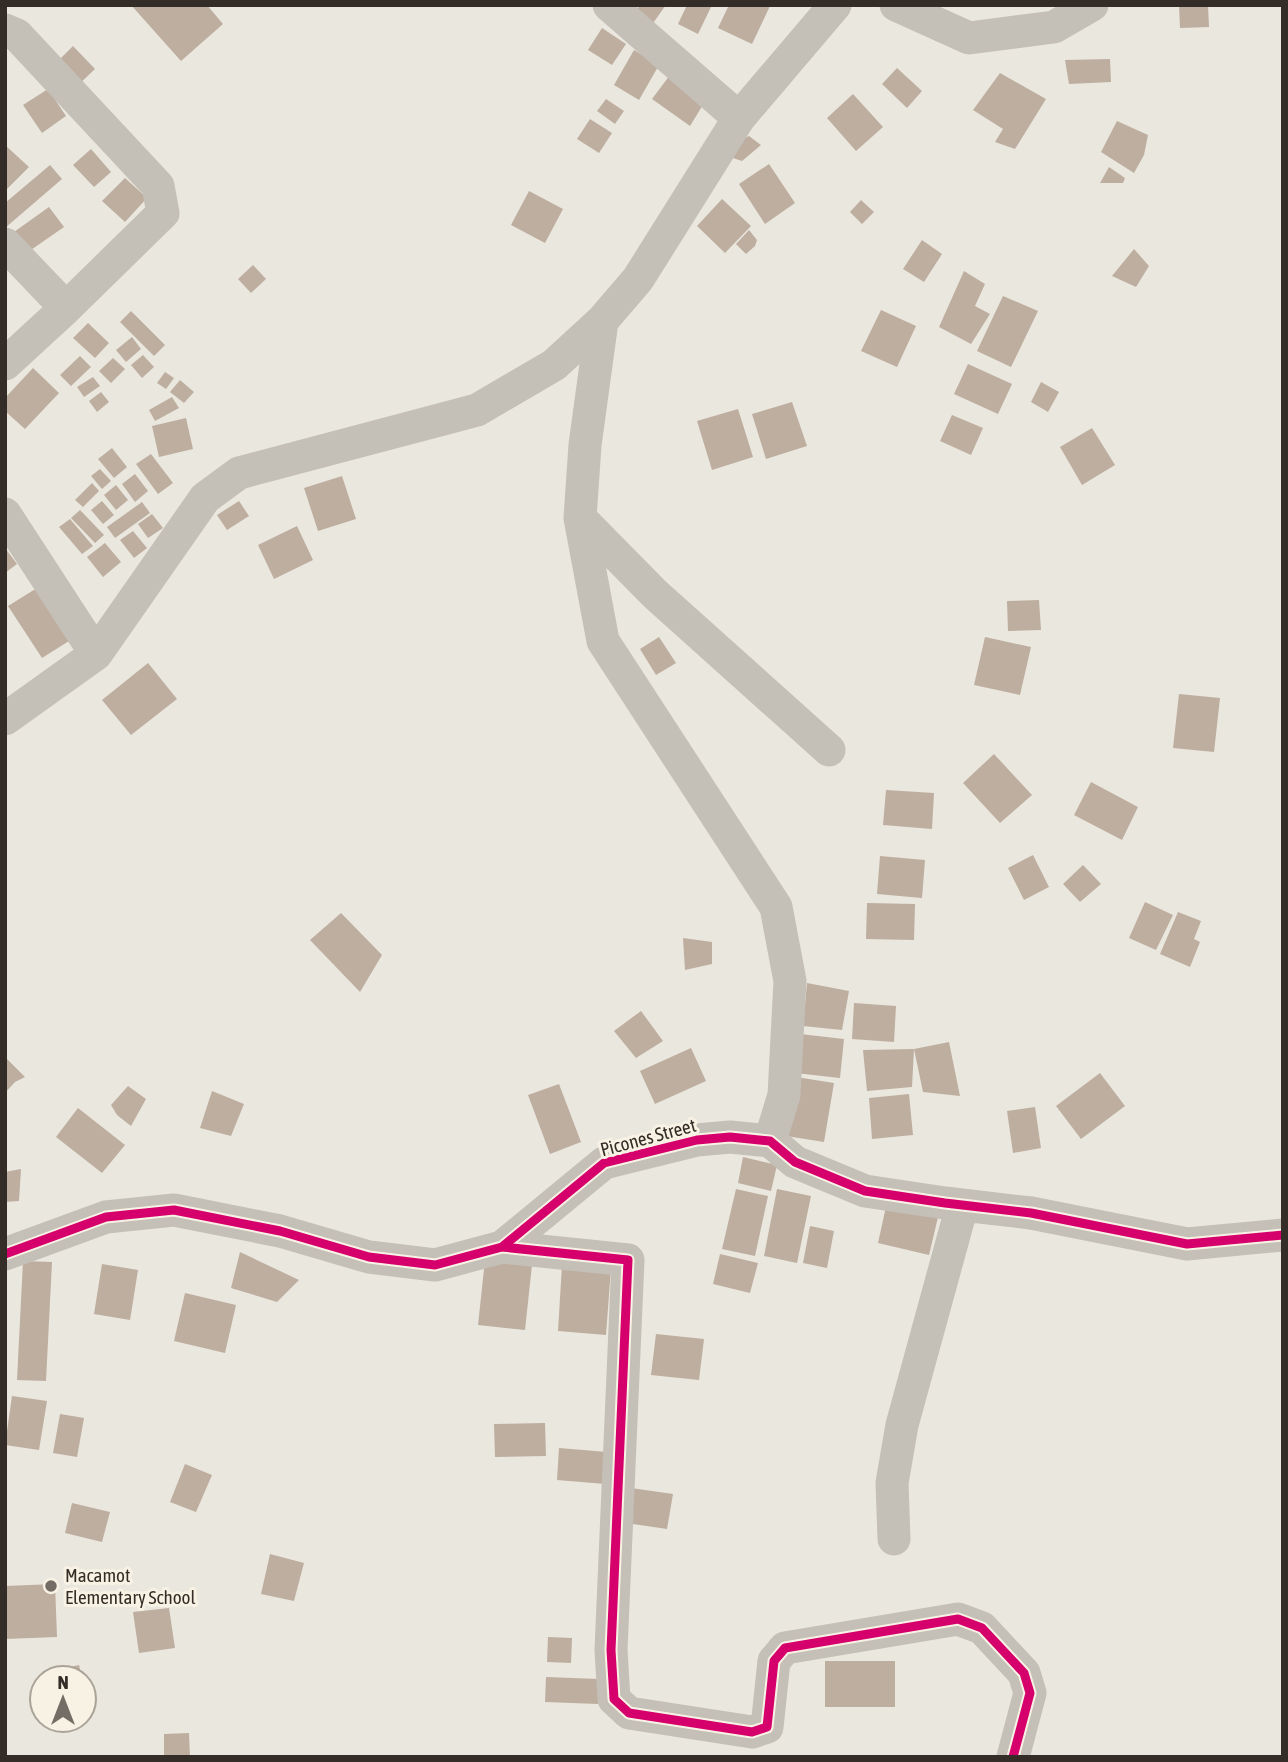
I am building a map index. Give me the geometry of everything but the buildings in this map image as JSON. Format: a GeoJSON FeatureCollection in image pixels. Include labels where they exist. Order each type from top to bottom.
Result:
{"type":"FeatureCollection","features":[{"type":"Feature","properties":{"kind":"street"},"geometry":{"type":"LineString","coordinates":[[609,5],[738,118]]}},
{"type":"Feature","properties":{"kind":"street"},"geometry":{"type":"LineString","coordinates":[[5,719],[96,654],[205,498],[239,473],[477,410],[554,365],[602,321],[638,279],[738,118],[835,5]]}},
{"type":"Feature","properties":{"kind":"street"},"geometry":{"type":"LineString","coordinates":[[896,5],[969,38],[1054,27],[1092,5]]}},
{"type":"Feature","properties":{"kind":"street"},"geometry":{"type":"LineString","coordinates":[[5,30],[18,35],[158,186],[163,213],[5,364]]}},
{"type":"Feature","properties":{"kind":"street"},"geometry":{"type":"LineString","coordinates":[[5,244],[66,308]]}},
{"type":"Feature","properties":{"kind":"street"},"geometry":{"type":"LineString","coordinates":[[602,321],[586,445],[580,518],[603,641],[776,907],[790,981],[784,1096],[770,1141],[795,1162],[865,1191],[962,1206],[1031,1213],[1187,1244],[1283,1234]]}},
{"type":"Feature","properties":{"kind":"street"},"geometry":{"type":"LineString","coordinates":[[5,514],[96,654]]}},
{"type":"Feature","properties":{"kind":"street"},"geometry":{"type":"LineString","coordinates":[[580,518],[656,594],[829,750]]}},
{"type":"Feature","properties":{"kind":"street","name":"Picones Street"},"geometry":{"type":"LineString","coordinates":[[5,1254],[106,1217],[174,1210],[280,1231],[369,1257],[435,1265],[502,1247],[604,1163],[697,1140],[730,1137],[770,1141]]}},
{"type":"Feature","properties":{"kind":"street"},"geometry":{"type":"LineString","coordinates":[[894,1539],[892,1483],[902,1425],[962,1206]]}},
{"type":"Feature","properties":{"kind":"street"},"geometry":{"type":"LineString","coordinates":[[502,1247],[628,1260],[611,1650],[614,1699],[629,1713],[752,1732],[767,1727],[774,1661],[785,1648],[958,1619],[982,1628],[1024,1673],[1030,1693],[1013,1757]]}},
{"type":"Feature","properties":{"kind":"cycle path"},"geometry":{"type":"LineString","coordinates":[[5,1254],[106,1217],[174,1210],[280,1231],[369,1257],[435,1265],[502,1247],[604,1163],[697,1140],[730,1137],[770,1141],[795,1162],[865,1191],[1031,1213],[1187,1244],[1283,1235]]}},
{"type":"Feature","properties":{"kind":"cycle path"},"geometry":{"type":"LineString","coordinates":[[502,1247],[628,1260],[611,1650],[614,1699],[629,1713],[752,1732],[767,1727],[774,1661],[785,1648],[958,1619],[982,1628],[1024,1673],[1030,1693],[1013,1757]]}},
{"type":"Feature","properties":{"kind":"place","name":"Macamot Elementary School"},"geometry":{"type":"Point","coordinates":[51,1586]}}]}
